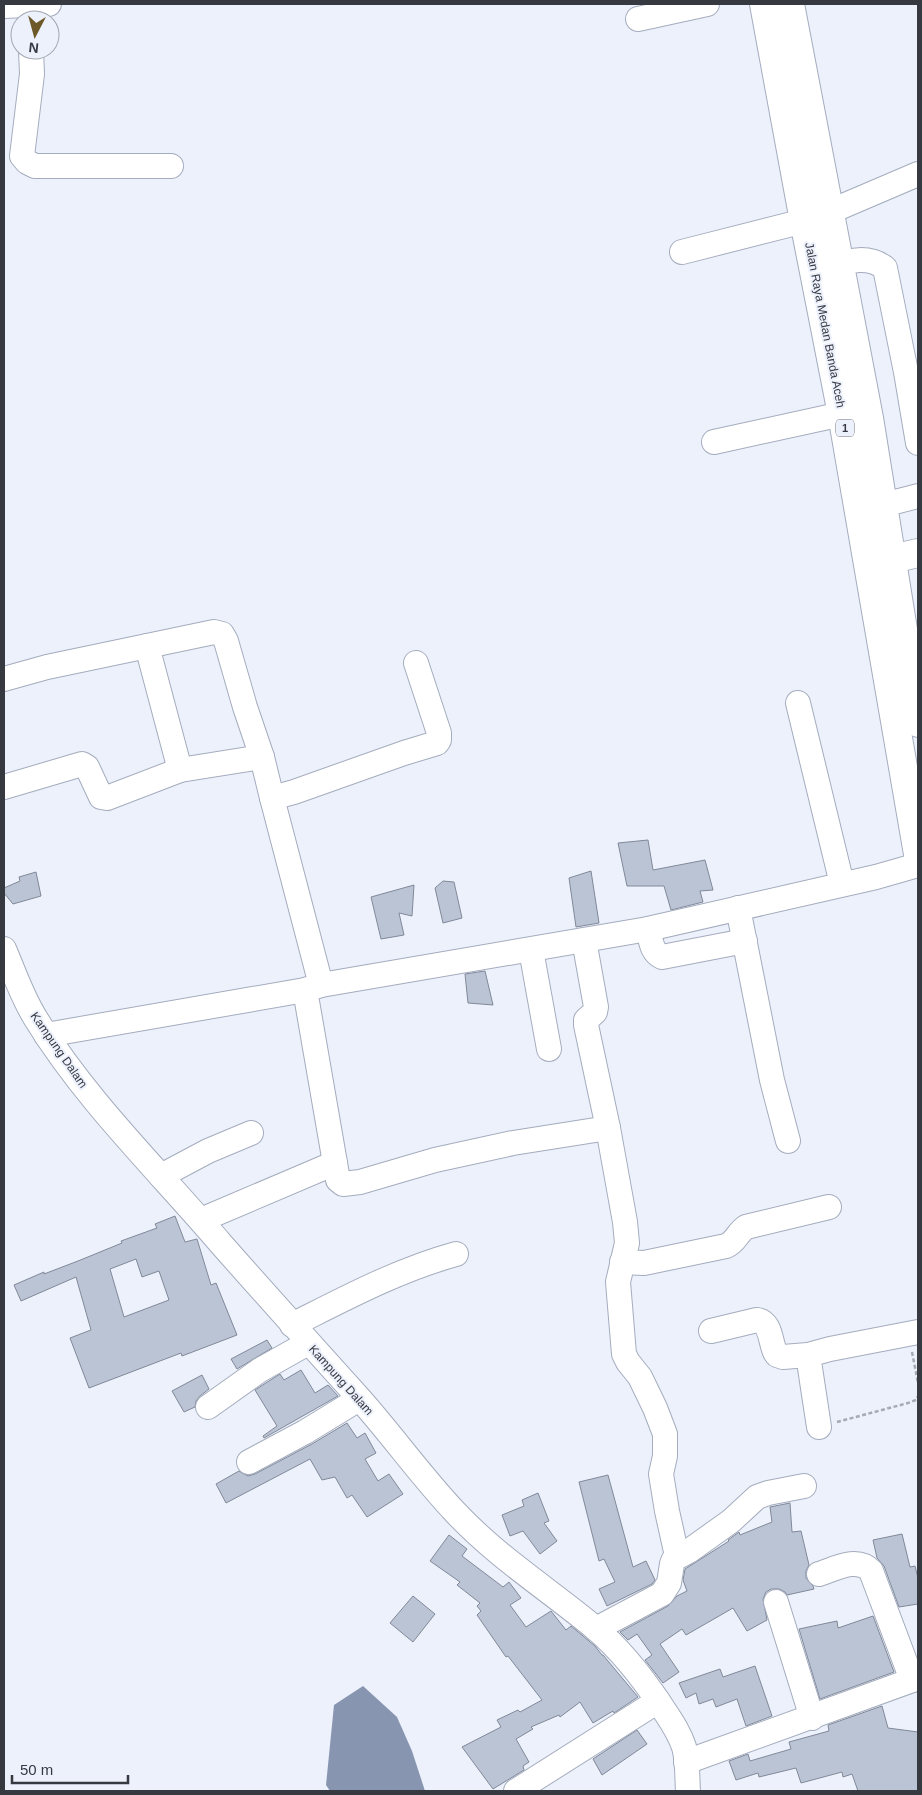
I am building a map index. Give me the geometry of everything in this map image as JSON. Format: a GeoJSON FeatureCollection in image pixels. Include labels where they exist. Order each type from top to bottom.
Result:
{"type":"FeatureCollection","features":[{"type":"Feature","properties":{"kind":"main road","name":"Jalan Raya Medan Banda Aceh"},"geometry":{"type":"LineString","coordinates":[[764,4],[816,217],[826,267],[869,418],[892,559],[906,672],[918,854]]}},
{"type":"Feature","properties":{"kind":"main road","name":"Jalan Raya Medan Banda Aceh"},"geometry":{"type":"LineString","coordinates":[[795,5],[816,217]]}},
{"type":"Feature","properties":{"kind":"main road","name":"Jalan Raya Medan Banda Aceh"},"geometry":{"type":"LineString","coordinates":[[826,267],[842,414],[918,723]]}},
{"type":"Feature","properties":{"kind":"main road"},"geometry":{"type":"LineString","coordinates":[[892,559],[918,553]]}},
{"type":"Feature","properties":{"kind":"street"},"geometry":{"type":"LineString","coordinates":[[17,10],[49,4]]}},
{"type":"Feature","properties":{"kind":"street"},"geometry":{"type":"LineString","coordinates":[[638,19],[707,4]]}},
{"type":"Feature","properties":{"kind":"street"},"geometry":{"type":"LineString","coordinates":[[31,60],[32,74],[13,156],[35,166],[171,166]]}},
{"type":"Feature","properties":{"kind":"street"},"geometry":{"type":"LineString","coordinates":[[682,252],[816,217],[918,174]]}},
{"type":"Feature","properties":{"kind":"street"},"geometry":{"type":"LineString","coordinates":[[826,267],[853,260],[866,260],[879,263],[885,268],[912,371],[918,443]]}},
{"type":"Feature","properties":{"kind":"street"},"geometry":{"type":"LineString","coordinates":[[714,442],[842,414]]}},
{"type":"Feature","properties":{"kind":"street"},"geometry":{"type":"LineString","coordinates":[[883,505],[918,496]]}},
{"type":"Feature","properties":{"kind":"street"},"geometry":{"type":"LineString","coordinates":[[4,679],[146,646],[214,632],[222,634],[230,651],[245,707],[262,756],[313,988],[334,1163],[340,1183],[352,1184],[435,1160],[503,1145],[608,1128]]}},
{"type":"Feature","properties":{"kind":"street"},"geometry":{"type":"LineString","coordinates":[[146,646],[180,770]]}},
{"type":"Feature","properties":{"kind":"street"},"geometry":{"type":"LineString","coordinates":[[272,798],[303,789],[404,752],[437,743],[440,738],[439,733],[416,663]]}},
{"type":"Feature","properties":{"kind":"street"},"geometry":{"type":"LineString","coordinates":[[798,703],[842,884]]}},
{"type":"Feature","properties":{"kind":"street"},"geometry":{"type":"LineString","coordinates":[[4,788],[82,764],[88,767],[101,797],[107,798],[180,770],[262,756]]}},
{"type":"Feature","properties":{"kind":"street"},"geometry":{"type":"LineString","coordinates":[[46,1036],[648,929],[918,865]]}},
{"type":"Feature","properties":{"kind":"street"},"geometry":{"type":"LineString","coordinates":[[738,908],[772,1080],[788,1141]]}},
{"type":"Feature","properties":{"kind":"street"},"geometry":{"type":"LineString","coordinates":[[648,929],[654,950],[656,954],[662,957],[745,941]]}},
{"type":"Feature","properties":{"kind":"street"},"geometry":{"type":"LineString","coordinates":[[584,940],[596,1007],[595,1012],[586,1020],[586,1025],[608,1128],[625,1222],[627,1248],[622,1262],[618,1288],[624,1354],[640,1377],[665,1434],[666,1456],[662,1474],[667,1510],[677,1556]]}},
{"type":"Feature","properties":{"kind":"street","name":"Kampung Dalam"},"geometry":{"type":"LineString","coordinates":[[4,949],[24,998],[46,1036],[74,1075],[292,1325],[359,1398],[453,1510],[499,1554],[596,1629],[618,1650],[658,1701],[681,1740],[686,1762],[688,1791]]}},
{"type":"Feature","properties":{"kind":"street"},"geometry":{"type":"LineString","coordinates":[[531,950],[550,1049]]}},
{"type":"Feature","properties":{"kind":"street"},"geometry":{"type":"LineString","coordinates":[[161,1176],[208,1151],[252,1133]]}},
{"type":"Feature","properties":{"kind":"street"},"geometry":{"type":"LineString","coordinates":[[201,1220],[334,1163]]}},
{"type":"Feature","properties":{"kind":"street"},"geometry":{"type":"LineString","coordinates":[[622,1262],[644,1263],[726,1246],[734,1242],[746,1227],[829,1207]]}},
{"type":"Feature","properties":{"kind":"street"},"geometry":{"type":"LineString","coordinates":[[292,1325],[377,1282],[410,1268],[456,1254]]}},
{"type":"Feature","properties":{"kind":"street"},"geometry":{"type":"LineString","coordinates":[[711,1331],[759,1320],[766,1325],[777,1355],[783,1357],[808,1355],[914,1333]]}},
{"type":"Feature","properties":{"kind":"street"},"geometry":{"type":"LineString","coordinates":[[208,1407],[260,1370],[308,1343]]}},
{"type":"Feature","properties":{"kind":"street"},"geometry":{"type":"LineString","coordinates":[[808,1355],[819,1427]]}},
{"type":"Feature","properties":{"kind":"street"},"geometry":{"type":"LineString","coordinates":[[249,1462],[289,1442],[359,1398]]}},
{"type":"Feature","properties":{"kind":"street"},"geometry":{"type":"LineString","coordinates":[[596,1629],[662,1594],[669,1583],[672,1561],[730,1521],[757,1497],[804,1486]]}},
{"type":"Feature","properties":{"kind":"street"},"geometry":{"type":"LineString","coordinates":[[686,1762],[812,1718],[915,1679],[871,1571],[867,1567],[856,1563],[819,1574]]}},
{"type":"Feature","properties":{"kind":"street"},"geometry":{"type":"LineString","coordinates":[[776,1602],[812,1718]]}},
{"type":"Feature","properties":{"kind":"street"},"geometry":{"type":"LineString","coordinates":[[516,1791],[658,1701]]}},
{"type":"Feature","properties":{"kind":"path"},"geometry":{"type":"LineString","coordinates":[[914,1333],[918,1383]]}},
{"type":"Feature","properties":{"kind":"path"},"geometry":{"type":"LineString","coordinates":[[819,1427],[908,1403],[916,1400],[918,1396]]}},
{"type":"Feature","properties":{"kind":"water"},"geometry":{"type":"Polygon","coordinates":[[[363,1686],[397,1717],[412,1751],[425,1791],[330,1791],[326,1785],[334,1705],[363,1686]]]}},
{"type":"Feature","properties":{"kind":"building"},"geometry":{"type":"Polygon","coordinates":[[[648,840],[653,870],[705,860],[713,890],[700,891],[703,902],[671,910],[664,886],[627,886],[618,843],[648,840]]]}},
{"type":"Feature","properties":{"kind":"building"},"geometry":{"type":"Polygon","coordinates":[[[591,871],[599,923],[576,927],[569,878],[591,871]]]}},
{"type":"Feature","properties":{"kind":"building"},"geometry":{"type":"Polygon","coordinates":[[[36,872],[41,896],[13,904],[4,893],[4,888],[20,881],[19,877],[36,872]]]}},
{"type":"Feature","properties":{"kind":"building"},"geometry":{"type":"Polygon","coordinates":[[[443,881],[454,882],[462,918],[443,923],[435,888],[443,881]]]}},
{"type":"Feature","properties":{"kind":"building"},"geometry":{"type":"Polygon","coordinates":[[[414,885],[412,916],[399,913],[404,935],[381,939],[371,897],[414,885]]]}},
{"type":"Feature","properties":{"kind":"building"},"geometry":{"type":"Polygon","coordinates":[[[485,971],[493,1005],[468,1003],[465,974],[485,971]]]}},
{"type":"Feature","properties":{"kind":"building"},"geometry":{"type":"Polygon","coordinates":[[[175,1216],[185,1242],[197,1239],[211,1285],[216,1283],[237,1335],[182,1356],[181,1353],[89,1388],[70,1338],[91,1330],[76,1277],[21,1301],[14,1285],[157,1228],[155,1224],[175,1216]],[[136,1259],[110,1269],[124,1317],[169,1300],[159,1271],[142,1277],[136,1259]]]}},
{"type":"Feature","properties":{"kind":"building"},"geometry":{"type":"Polygon","coordinates":[[[267,1340],[272,1348],[237,1369],[231,1359],[267,1340]]]}},
{"type":"Feature","properties":{"kind":"building"},"geometry":{"type":"Polygon","coordinates":[[[301,1370],[315,1393],[328,1385],[338,1396],[264,1438],[263,1436],[277,1426],[255,1390],[280,1374],[284,1380],[301,1370]]]}},
{"type":"Feature","properties":{"kind":"building"},"geometry":{"type":"Polygon","coordinates":[[[202,1375],[209,1389],[196,1401],[195,1407],[184,1412],[172,1391],[202,1375]]]}},
{"type":"Feature","properties":{"kind":"building"},"geometry":{"type":"Polygon","coordinates":[[[347,1423],[357,1438],[365,1433],[376,1453],[365,1459],[378,1481],[389,1474],[403,1494],[367,1517],[352,1495],[347,1498],[335,1477],[322,1480],[310,1459],[226,1503],[216,1484],[239,1471],[248,1476],[255,1474],[347,1423]]]}},
{"type":"Feature","properties":{"kind":"building"},"geometry":{"type":"Polygon","coordinates":[[[608,1475],[633,1567],[646,1561],[655,1580],[652,1584],[607,1606],[599,1589],[615,1582],[604,1559],[599,1561],[579,1482],[608,1475]]]}},
{"type":"Feature","properties":{"kind":"building"},"geometry":{"type":"Polygon","coordinates":[[[538,1493],[549,1521],[544,1523],[557,1541],[540,1554],[523,1531],[510,1536],[502,1515],[524,1506],[522,1500],[538,1493]]]}},
{"type":"Feature","properties":{"kind":"building"},"geometry":{"type":"Polygon","coordinates":[[[790,1503],[792,1532],[801,1531],[809,1565],[806,1571],[806,1578],[814,1589],[787,1595],[779,1589],[771,1589],[766,1592],[763,1599],[767,1620],[747,1631],[733,1608],[686,1635],[682,1629],[660,1644],[679,1672],[663,1683],[645,1660],[652,1655],[637,1634],[628,1640],[620,1632],[668,1606],[677,1596],[687,1591],[683,1580],[685,1569],[729,1541],[739,1532],[740,1535],[772,1522],[770,1507],[790,1503]]]}},
{"type":"Feature","properties":{"kind":"building"},"geometry":{"type":"Polygon","coordinates":[[[902,1534],[910,1567],[915,1566],[918,1578],[918,1604],[899,1607],[884,1566],[877,1558],[873,1540],[902,1534]]]}},
{"type":"Feature","properties":{"kind":"building"},"geometry":{"type":"Polygon","coordinates":[[[449,1535],[467,1549],[462,1556],[503,1587],[509,1582],[521,1598],[510,1605],[526,1627],[551,1611],[566,1630],[571,1626],[595,1646],[638,1697],[614,1713],[613,1711],[593,1723],[580,1702],[560,1717],[559,1715],[531,1727],[533,1729],[516,1739],[529,1762],[523,1766],[524,1770],[493,1789],[462,1747],[501,1727],[497,1720],[518,1710],[520,1712],[542,1700],[508,1656],[506,1657],[477,1615],[481,1611],[477,1606],[480,1603],[457,1585],[460,1582],[430,1561],[449,1535]]]}},
{"type":"Feature","properties":{"kind":"building"},"geometry":{"type":"Polygon","coordinates":[[[413,1596],[435,1614],[413,1642],[390,1623],[413,1596]]]}},
{"type":"Feature","properties":{"kind":"building"},"geometry":{"type":"Polygon","coordinates":[[[873,1616],[894,1672],[820,1699],[799,1629],[837,1621],[838,1628],[873,1616]]]}},
{"type":"Feature","properties":{"kind":"building"},"geometry":{"type":"Polygon","coordinates":[[[755,1666],[772,1716],[746,1726],[737,1699],[716,1707],[713,1699],[699,1704],[696,1693],[686,1698],[679,1683],[720,1669],[723,1677],[755,1666]]]}},
{"type":"Feature","properties":{"kind":"building"},"geometry":{"type":"Polygon","coordinates":[[[882,1706],[888,1728],[918,1732],[918,1791],[858,1791],[852,1774],[843,1777],[842,1772],[801,1783],[796,1768],[759,1777],[758,1773],[736,1780],[729,1761],[748,1754],[750,1761],[791,1749],[789,1742],[829,1731],[828,1725],[882,1706]]]}},
{"type":"Feature","properties":{"kind":"building"},"geometry":{"type":"Polygon","coordinates":[[[637,1730],[647,1744],[602,1775],[593,1759],[637,1730]]]}}]}
